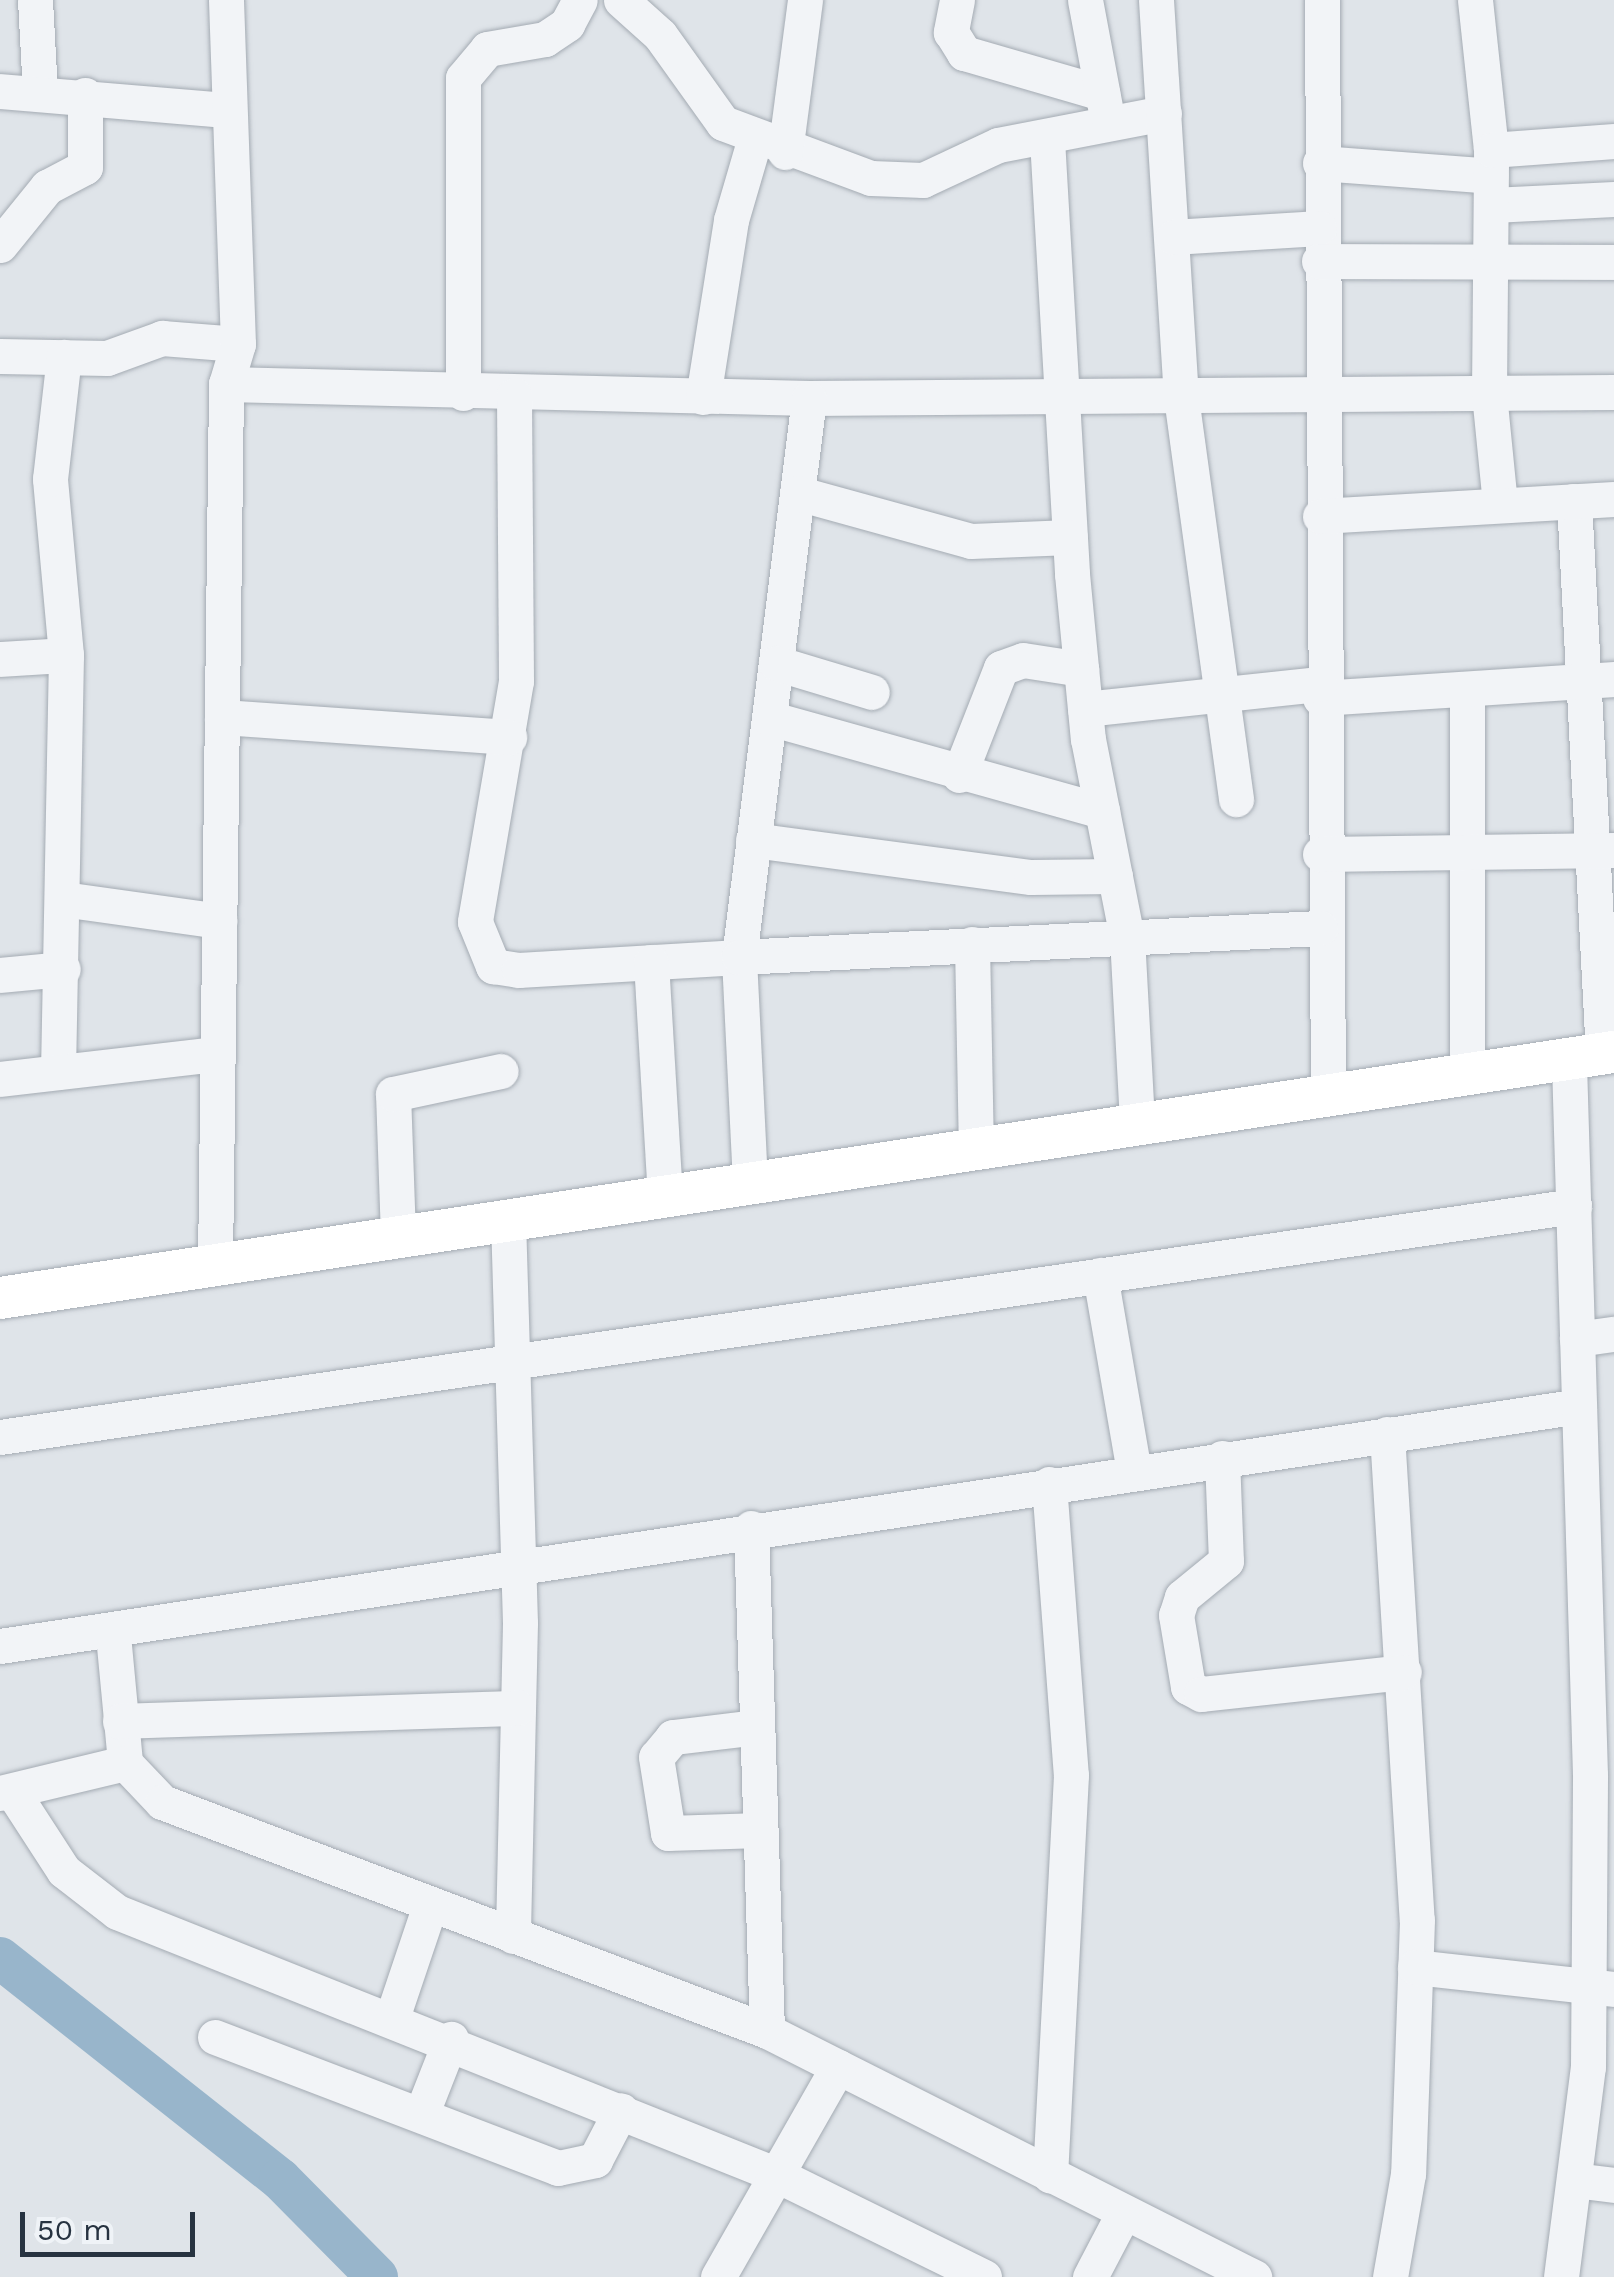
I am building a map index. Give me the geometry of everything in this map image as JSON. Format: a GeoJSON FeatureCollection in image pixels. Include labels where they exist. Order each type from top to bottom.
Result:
{"type":"FeatureCollection","features":[{"type":"Feature","properties":{"kind":"main road"},"geometry":{"type":"LineString","coordinates":[[0,1298],[1328,1092],[1595,1057]]}},
{"type":"Feature","properties":{"kind":"street"},"geometry":{"type":"LineString","coordinates":[[34,0],[40,91]]}},
{"type":"Feature","properties":{"kind":"street"},"geometry":{"type":"LineString","coordinates":[[215,1264],[226,384],[238,344],[226,110],[226,0]]}},
{"type":"Feature","properties":{"kind":"street"},"geometry":{"type":"LineString","coordinates":[[464,393],[463,78],[487,49],[546,38],[567,24],[580,0]]}},
{"type":"Feature","properties":{"kind":"street"},"geometry":{"type":"LineString","coordinates":[[621,0],[660,35],[706,110],[770,145],[908,182],[998,145],[1047,139],[1104,105]]}},
{"type":"Feature","properties":{"kind":"street"},"geometry":{"type":"LineString","coordinates":[[703,397],[731,220],[770,145],[805,0]]}},
{"type":"Feature","properties":{"kind":"street"},"geometry":{"type":"LineString","coordinates":[[958,0],[951,32],[964,53],[1104,105],[1164,112]]}},
{"type":"Feature","properties":{"kind":"street"},"geometry":{"type":"LineString","coordinates":[[1085,0],[1104,105]]}},
{"type":"Feature","properties":{"kind":"street"},"geometry":{"type":"LineString","coordinates":[[1156,0],[1180,397],[1217,695],[1236,799]]}},
{"type":"Feature","properties":{"kind":"street"},"geometry":{"type":"LineString","coordinates":[[1322,0],[1320,928],[1328,1092]]}},
{"type":"Feature","properties":{"kind":"street"},"geometry":{"type":"LineString","coordinates":[[1476,0],[1492,177],[1489,392],[1500,504]]}},
{"type":"Feature","properties":{"kind":"street"},"geometry":{"type":"LineString","coordinates":[[0,91],[40,91],[226,110]]}},
{"type":"Feature","properties":{"kind":"street"},"geometry":{"type":"LineString","coordinates":[[0,245],[47,187],[86,166],[85,96]]}},
{"type":"Feature","properties":{"kind":"street"},"geometry":{"type":"LineString","coordinates":[[1047,139],[1081,668],[1102,812],[1127,937],[1137,1122]]}},
{"type":"Feature","properties":{"kind":"street"},"geometry":{"type":"LineString","coordinates":[[1492,177],[1614,141]]}},
{"type":"Feature","properties":{"kind":"street"},"geometry":{"type":"LineString","coordinates":[[1320,163],[1492,177],[1614,199]]}},
{"type":"Feature","properties":{"kind":"street"},"geometry":{"type":"LineString","coordinates":[[1172,237],[1319,244],[1492,264],[1614,262]]}},
{"type":"Feature","properties":{"kind":"street"},"geometry":{"type":"LineString","coordinates":[[0,356],[106,358],[162,338],[238,344]]}},
{"type":"Feature","properties":{"kind":"street"},"geometry":{"type":"LineString","coordinates":[[58,1072],[63,970],[66,655],[50,479],[64,356]]}},
{"type":"Feature","properties":{"kind":"street"},"geometry":{"type":"LineString","coordinates":[[226,384],[514,395],[809,398],[1614,392]]}},
{"type":"Feature","properties":{"kind":"street"},"geometry":{"type":"LineString","coordinates":[[514,395],[509,738],[475,922],[483,956],[519,970],[1320,928]]}},
{"type":"Feature","properties":{"kind":"street"},"geometry":{"type":"LineString","coordinates":[[750,1183],[738,956],[809,398]]}},
{"type":"Feature","properties":{"kind":"street"},"geometry":{"type":"LineString","coordinates":[[797,494],[971,541],[1070,537]]}},
{"type":"Feature","properties":{"kind":"street"},"geometry":{"type":"LineString","coordinates":[[1320,516],[1614,500]]}},
{"type":"Feature","properties":{"kind":"street"},"geometry":{"type":"LineString","coordinates":[[1561,2277],[1574,2180],[1601,2068],[1601,1701],[1579,1406],[1574,1206],[1595,1057],[1602,850],[1598,681],[1574,501]]}},
{"type":"Feature","properties":{"kind":"street"},"geometry":{"type":"LineString","coordinates":[[0,659],[66,655]]}},
{"type":"Feature","properties":{"kind":"street"},"geometry":{"type":"LineString","coordinates":[[959,775],[1001,668],[1023,660],[1081,668]]}},
{"type":"Feature","properties":{"kind":"street"},"geometry":{"type":"LineString","coordinates":[[776,663],[872,692]]}},
{"type":"Feature","properties":{"kind":"street"},"geometry":{"type":"LineString","coordinates":[[1085,709],[1217,695],[1467,689],[1598,681]]}},
{"type":"Feature","properties":{"kind":"street"},"geometry":{"type":"LineString","coordinates":[[1467,689],[1467,1075]]}},
{"type":"Feature","properties":{"kind":"street"},"geometry":{"type":"LineString","coordinates":[[222,717],[509,738]]}},
{"type":"Feature","properties":{"kind":"street"},"geometry":{"type":"LineString","coordinates":[[769,718],[959,775],[1102,812]]}},
{"type":"Feature","properties":{"kind":"street"},"geometry":{"type":"LineString","coordinates":[[753,840],[1031,877],[1115,876]]}},
{"type":"Feature","properties":{"kind":"street"},"geometry":{"type":"LineString","coordinates":[[1320,854],[1602,850]]}},
{"type":"Feature","properties":{"kind":"street"},"geometry":{"type":"LineString","coordinates":[[63,899],[219,920]]}},
{"type":"Feature","properties":{"kind":"street"},"geometry":{"type":"LineString","coordinates":[[972,944],[976,1148]]}},
{"type":"Feature","properties":{"kind":"street"},"geometry":{"type":"LineString","coordinates":[[651,962],[665,1196]]}},
{"type":"Feature","properties":{"kind":"street"},"geometry":{"type":"LineString","coordinates":[[0,975],[63,970]]}},
{"type":"Feature","properties":{"kind":"street"},"geometry":{"type":"LineString","coordinates":[[0,1079],[217,1054]]}},
{"type":"Feature","properties":{"kind":"street"},"geometry":{"type":"LineString","coordinates":[[398,1236],[393,1094],[501,1071]]}},
{"type":"Feature","properties":{"kind":"street"},"geometry":{"type":"LineString","coordinates":[[0,1436],[1574,1206]]}},
{"type":"Feature","properties":{"kind":"street"},"geometry":{"type":"LineString","coordinates":[[508,1219],[518,1563],[512,1936]]}},
{"type":"Feature","properties":{"kind":"street"},"geometry":{"type":"LineString","coordinates":[[1100,1275],[1134,1471]]}},
{"type":"Feature","properties":{"kind":"street"},"geometry":{"type":"LineString","coordinates":[[1577,1339],[1614,1334]]}},
{"type":"Feature","properties":{"kind":"street"},"geometry":{"type":"LineString","coordinates":[[0,1646],[112,1635],[518,1563],[1579,1406]]}},
{"type":"Feature","properties":{"kind":"street"},"geometry":{"type":"LineString","coordinates":[[1387,1434],[1404,1672],[1415,1967],[1408,2174],[1390,2277]]}},
{"type":"Feature","properties":{"kind":"street"},"geometry":{"type":"LineString","coordinates":[[1222,1458],[1226,1561],[1182,1597],[1176,1615],[1188,1688],[1201,1694],[1404,1672]]}},
{"type":"Feature","properties":{"kind":"street"},"geometry":{"type":"LineString","coordinates":[[1049,1484],[1072,1775],[1050,2175]]}},
{"type":"Feature","properties":{"kind":"street"},"geometry":{"type":"LineString","coordinates":[[750,1528],[766,2031]]}},
{"type":"Feature","properties":{"kind":"street"},"geometry":{"type":"LineString","coordinates":[[112,1635],[124,1763],[162,1802],[766,2031],[1254,2277]]}},
{"type":"Feature","properties":{"kind":"street"},"geometry":{"type":"LineString","coordinates":[[120,1721],[518,1708]]}},
{"type":"Feature","properties":{"kind":"street"},"geometry":{"type":"LineString","coordinates":[[757,1727],[672,1736],[656,1757],[668,1833],[760,1830]]}},
{"type":"Feature","properties":{"kind":"street"},"geometry":{"type":"LineString","coordinates":[[124,1763],[6,1792],[64,1871],[97,1902],[393,2015],[775,2174],[984,2277]]}},
{"type":"Feature","properties":{"kind":"street"},"geometry":{"type":"LineString","coordinates":[[393,2015],[430,1904]]}},
{"type":"Feature","properties":{"kind":"street"},"geometry":{"type":"LineString","coordinates":[[1415,1967],[1601,1988]]}},
{"type":"Feature","properties":{"kind":"street"},"geometry":{"type":"LineString","coordinates":[[215,2036],[572,2169],[595,2160],[621,2110]]}},
{"type":"Feature","properties":{"kind":"street"},"geometry":{"type":"LineString","coordinates":[[421,2115],[451,2039]]}},
{"type":"Feature","properties":{"kind":"street"},"geometry":{"type":"LineString","coordinates":[[718,2277],[838,2068]]}},
{"type":"Feature","properties":{"kind":"street"},"geometry":{"type":"LineString","coordinates":[[1574,2180],[1614,2185]]}},
{"type":"Feature","properties":{"kind":"street"},"geometry":{"type":"LineString","coordinates":[[1090,2277],[1124,2212]]}},
{"type":"Feature","properties":{"kind":"waterway"},"geometry":{"type":"LineString","coordinates":[[0,1958],[280,2179],[377,2277]]}}]}
